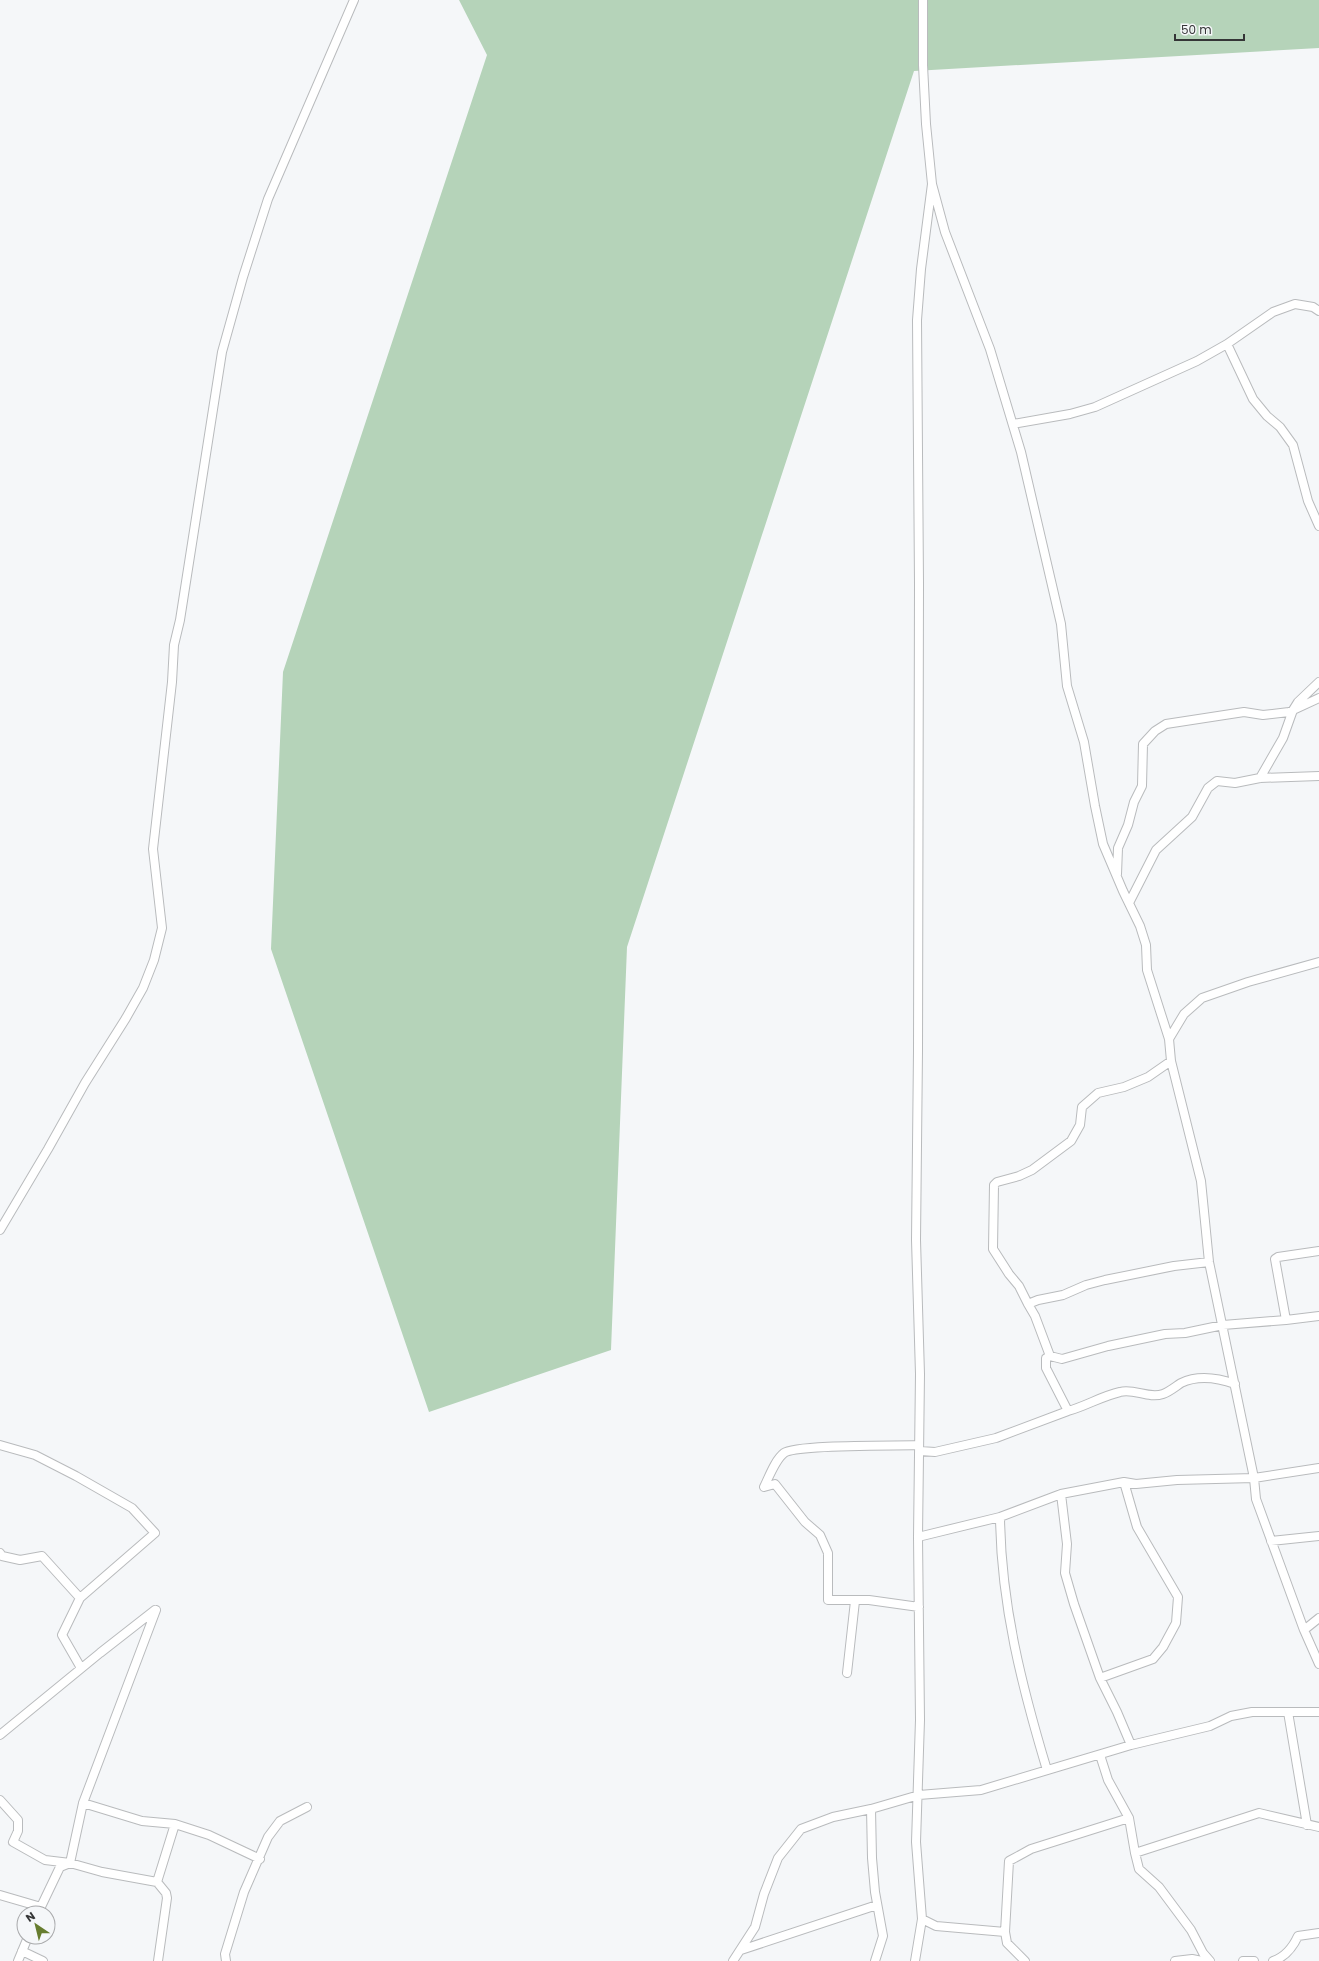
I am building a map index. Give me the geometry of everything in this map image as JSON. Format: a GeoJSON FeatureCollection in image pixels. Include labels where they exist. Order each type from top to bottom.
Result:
{"type":"FeatureCollection","features":[{"type":"Feature","properties":{"kind":"street"},"geometry":{"type":"LineString","coordinates":[[0,1230],[85,1083],[126,1018],[143,988],[154,960],[162,928],[160,898],[152,849],[172,682],[174,645],[186,583],[222,352],[255,237],[268,199],[354,0]]}},
{"type":"Feature","properties":{"kind":"street"},"geometry":{"type":"LineString","coordinates":[[923,0],[923,80],[932,184],[945,232],[990,349],[1021,452],[1061,624],[1067,686],[1084,742],[1103,844],[1140,926],[1146,945],[1147,970],[1155,1001],[1169,1039],[1171,1061],[1183,1102],[1201,1180],[1209,1262],[1254,1478],[1256,1499],[1270,1541],[1304,1630],[1319,1664]]}},
{"type":"Feature","properties":{"kind":"street"},"geometry":{"type":"LineString","coordinates":[[915,1961],[922,1919],[916,1842],[919,1795],[918,1537],[920,1448],[920,1374],[916,1240],[918,1051],[917,320],[921,269],[932,184]]}},
{"type":"Feature","properties":{"kind":"street"},"geometry":{"type":"LineString","coordinates":[[1013,424],[1070,414],[1095,407],[1197,361],[1227,344],[1269,315],[1295,304],[1313,307],[1319,311]]}},
{"type":"Feature","properties":{"kind":"street"},"geometry":{"type":"LineString","coordinates":[[1227,344],[1253,399],[1267,416],[1280,427],[1293,445],[1308,501],[1319,526]]}},
{"type":"Feature","properties":{"kind":"street"},"geometry":{"type":"LineString","coordinates":[[1260,778],[1283,738],[1293,710],[1298,702],[1319,682]]}},
{"type":"Feature","properties":{"kind":"street"},"geometry":{"type":"LineString","coordinates":[[1117,877],[1118,848],[1128,825],[1134,802],[1142,786],[1143,744],[1155,731],[1166,724],[1185,720],[1244,712],[1263,715],[1289,712],[1319,698]]}},
{"type":"Feature","properties":{"kind":"street"},"geometry":{"type":"LineString","coordinates":[[1129,903],[1156,850],[1192,817],[1208,788],[1217,781],[1235,783],[1260,778],[1319,776]]}},
{"type":"Feature","properties":{"kind":"street"},"geometry":{"type":"LineString","coordinates":[[1169,1039],[1184,1014],[1202,998],[1248,982],[1319,962]]}},
{"type":"Feature","properties":{"kind":"street"},"geometry":{"type":"LineString","coordinates":[[1050,1356],[1035,1316],[1019,1286],[993,1250],[994,1185],[998,1182],[1019,1176],[1032,1170],[1071,1141],[1080,1125],[1082,1107],[1098,1094],[1124,1087],[1148,1078],[1171,1061]]}},
{"type":"Feature","properties":{"kind":"street"},"geometry":{"type":"LineString","coordinates":[[1286,1320],[1275,1260],[1278,1257],[1319,1251]]}},
{"type":"Feature","properties":{"kind":"street"},"geometry":{"type":"LineString","coordinates":[[1028,1304],[1038,1300],[1063,1295],[1086,1285],[1105,1280],[1174,1266],[1209,1262]]}},
{"type":"Feature","properties":{"kind":"street"},"geometry":{"type":"LineString","coordinates":[[1050,1356],[1062,1359],[1133,1340],[1165,1334],[1198,1331],[1223,1325],[1319,1316]]}},
{"type":"Feature","properties":{"kind":"street"},"geometry":{"type":"LineString","coordinates":[[1050,1356],[1046,1358],[1046,1368],[1068,1411]]}},
{"type":"Feature","properties":{"kind":"street"},"geometry":{"type":"LineString","coordinates":[[919,1607],[869,1600],[828,1600],[828,1553],[820,1534],[805,1522],[775,1484],[764,1487],[780,1457],[785,1452],[828,1447],[920,1448],[935,1452],[996,1438],[1121,1392],[1130,1391],[1155,1396],[1163,1394],[1183,1382],[1194,1379],[1219,1378],[1235,1384]]}},
{"type":"Feature","properties":{"kind":"street"},"geometry":{"type":"LineString","coordinates":[[0,1446],[35,1455],[76,1476],[132,1508],[155,1533],[80,1598],[62,1635],[81,1668]]}},
{"type":"Feature","properties":{"kind":"street"},"geometry":{"type":"LineString","coordinates":[[918,1537],[1000,1517],[1061,1494],[1124,1482],[1136,1484],[1177,1480],[1254,1478],[1319,1468]]}},
{"type":"Feature","properties":{"kind":"street"},"geometry":{"type":"LineString","coordinates":[[1100,1678],[1153,1658],[1163,1647],[1176,1624],[1178,1597],[1137,1527],[1124,1482]]}},
{"type":"Feature","properties":{"kind":"street"},"geometry":{"type":"LineString","coordinates":[[1061,1494],[1067,1544],[1064,1573],[1100,1678],[1118,1712],[1131,1745]]}},
{"type":"Feature","properties":{"kind":"street"},"geometry":{"type":"LineString","coordinates":[[1000,1517],[1000,1541],[1010,1625],[1024,1695],[1047,1770]]}},
{"type":"Feature","properties":{"kind":"street"},"geometry":{"type":"LineString","coordinates":[[1270,1541],[1319,1536]]}},
{"type":"Feature","properties":{"kind":"street"},"geometry":{"type":"LineString","coordinates":[[0,1553],[2,1556],[20,1560],[42,1556],[80,1598]]}},
{"type":"Feature","properties":{"kind":"street"},"geometry":{"type":"LineString","coordinates":[[847,1673],[855,1601]]}},
{"type":"Feature","properties":{"kind":"street"},"geometry":{"type":"LineString","coordinates":[[0,1735],[81,1668],[156,1610],[83,1803],[70,1863]]}},
{"type":"Feature","properties":{"kind":"street"},"geometry":{"type":"LineString","coordinates":[[1304,1630],[1319,1618]]}},
{"type":"Feature","properties":{"kind":"street"},"geometry":{"type":"LineString","coordinates":[[733,1961],[742,1950],[755,1927],[764,1894],[778,1858],[801,1829],[832,1817],[871,1809],[919,1795],[980,1790],[1131,1745],[1210,1726],[1231,1716],[1252,1712],[1319,1712]]}},
{"type":"Feature","properties":{"kind":"street"},"geometry":{"type":"LineString","coordinates":[[1288,1712],[1307,1825]]}},
{"type":"Feature","properties":{"kind":"street"},"geometry":{"type":"LineString","coordinates":[[1100,1755],[1108,1780],[1129,1818],[1139,1869],[1159,1886],[1191,1930],[1203,1953],[1210,1961]]}},
{"type":"Feature","properties":{"kind":"street"},"geometry":{"type":"LineString","coordinates":[[0,1800],[18,1820],[18,1831],[13,1842],[45,1860],[70,1863],[102,1872],[157,1882],[166,1893],[167,1898],[158,1961]]}},
{"type":"Feature","properties":{"kind":"street"},"geometry":{"type":"LineString","coordinates":[[83,1803],[142,1821],[175,1824],[209,1835],[260,1859]]}},
{"type":"Feature","properties":{"kind":"street"},"geometry":{"type":"LineString","coordinates":[[226,1961],[224,1954],[244,1892],[273,1829],[280,1821],[307,1807]]}},
{"type":"Feature","properties":{"kind":"street"},"geometry":{"type":"LineString","coordinates":[[871,1809],[872,1858],[882,1936],[875,1961]]}},
{"type":"Feature","properties":{"kind":"street"},"geometry":{"type":"LineString","coordinates":[[1135,1853],[1259,1813],[1319,1827]]}},
{"type":"Feature","properties":{"kind":"street"},"geometry":{"type":"LineString","coordinates":[[1025,1961],[1006,1943],[1005,1932],[1009,1861],[1031,1849],[1129,1818]]}},
{"type":"Feature","properties":{"kind":"street"},"geometry":{"type":"LineString","coordinates":[[157,1882],[175,1824]]}},
{"type":"Feature","properties":{"kind":"street"},"geometry":{"type":"LineString","coordinates":[[42,1905],[60,1867],[70,1863]]}},
{"type":"Feature","properties":{"kind":"street"},"geometry":{"type":"LineString","coordinates":[[0,1895],[27,1905]]}},
{"type":"Feature","properties":{"kind":"street"},"geometry":{"type":"LineString","coordinates":[[742,1950],[877,1905]]}},
{"type":"Feature","properties":{"kind":"street"},"geometry":{"type":"LineString","coordinates":[[922,1919],[936,1926],[1005,1932]]}},
{"type":"Feature","properties":{"kind":"street"},"geometry":{"type":"LineString","coordinates":[[1273,1961],[1279,1959],[1293,1947],[1298,1936],[1319,1933]]}},
{"type":"Feature","properties":{"kind":"street"},"geometry":{"type":"LineString","coordinates":[[18,1961],[25,1945]]}},
{"type":"Feature","properties":{"kind":"street"},"geometry":{"type":"LineString","coordinates":[[22,1951],[43,1961]]}},
{"type":"Feature","properties":{"kind":"street"},"geometry":{"type":"LineString","coordinates":[[1175,1961],[1192,1959],[1202,1961]]}},
{"type":"Feature","properties":{"kind":"street"},"geometry":{"type":"LineString","coordinates":[[1243,1961],[1254,1961]]}},
{"type":"Feature","properties":{"kind":"green space"},"geometry":{"type":"Polygon","coordinates":[[[459,0],[1319,0],[1319,48],[914,71],[627,947],[611,1350],[429,1412],[271,949],[283,672],[487,55],[459,0]]]}}]}
